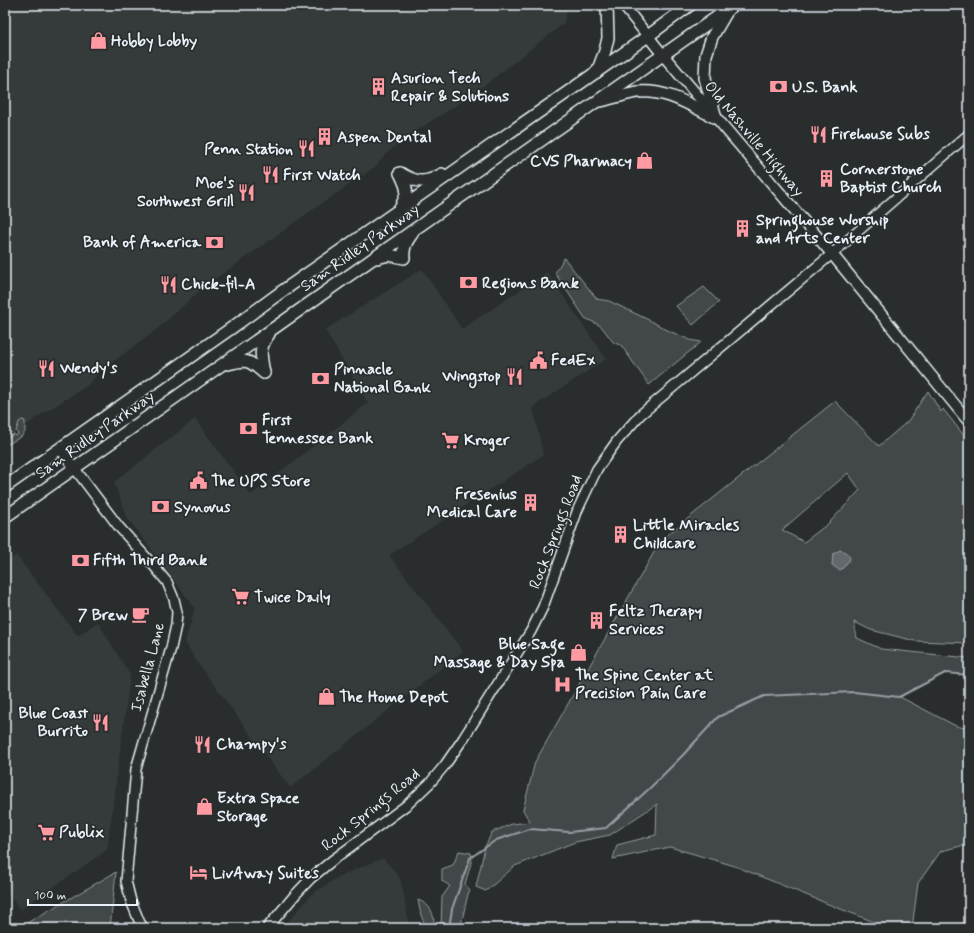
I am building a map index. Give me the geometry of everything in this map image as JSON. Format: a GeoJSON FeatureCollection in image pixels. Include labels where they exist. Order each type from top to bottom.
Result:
{"type":"FeatureCollection","features":[{"type":"Feature","properties":{"kind":"main road"},"geometry":{"type":"LineString","coordinates":[[597,72],[608,38],[607,5]]}},
{"type":"Feature","properties":{"kind":"main road","name":"Old Nashville Highway"},"geometry":{"type":"LineString","coordinates":[[623,5],[663,55],[832,254],[969,422]]}},
{"type":"Feature","properties":{"kind":"main road","name":"Sam Ridley Parkway"},"geometry":{"type":"LineString","coordinates":[[5,487],[597,72],[690,5]]}},
{"type":"Feature","properties":{"kind":"main road"},"geometry":{"type":"LineString","coordinates":[[716,118],[706,78],[706,55],[712,37],[731,7]]}},
{"type":"Feature","properties":{"kind":"main road","name":"Sam Ridley Parkway"},"geometry":{"type":"LineString","coordinates":[[5,517],[731,7]]}},
{"type":"Feature","properties":{"kind":"main road"},"geometry":{"type":"LineString","coordinates":[[594,103],[637,92],[656,92],[678,98],[716,118]]}},
{"type":"Feature","properties":{"kind":"main road"},"geometry":{"type":"LineString","coordinates":[[400,209],[407,192],[407,187],[400,173],[417,181],[433,179],[448,170],[468,162]]}},
{"type":"Feature","properties":{"kind":"main road"},"geometry":{"type":"LineString","coordinates":[[372,260],[389,255],[404,258],[406,243],[416,228]]}},
{"type":"Feature","properties":{"kind":"main road"},"geometry":{"type":"LineString","coordinates":[[222,366],[238,361],[246,361],[252,363],[264,373],[261,348],[270,331]]}},
{"type":"Feature","properties":{"kind":"street","name":"Rock Springs Road"},"geometry":{"type":"LineString","coordinates":[[267,928],[311,878],[408,804],[430,783],[445,765],[532,631],[543,607],[578,508],[597,469],[617,441],[640,415],[832,254],[969,134]]}},
{"type":"Feature","properties":{"kind":"street","name":"Isabella Lane"},"geometry":{"type":"LineString","coordinates":[[60,449],[119,527],[154,565],[167,582],[174,599],[177,612],[171,648],[136,769],[126,881],[131,901],[140,923],[144,928]]}},
{"type":"Feature","properties":{"kind":"shaded area"},"geometry":{"type":"Polygon","coordinates":[[[5,5],[569,5],[563,24],[472,95],[405,138],[387,153],[375,167],[204,287],[155,331],[100,371],[88,385],[36,418],[5,441],[5,5]]]}},
{"type":"Feature","properties":{"kind":"shaded area"},"geometry":{"type":"Polygon","coordinates":[[[564,258],[597,299],[609,301],[669,331],[690,340],[701,342],[649,385],[621,345],[614,343],[601,326],[585,318],[555,273],[564,258]]]}},
{"type":"Feature","properties":{"kind":"shaded area"},"geometry":{"type":"Polygon","coordinates":[[[422,269],[462,329],[547,272],[606,359],[533,407],[543,455],[389,555],[463,651],[290,788],[195,659],[185,642],[195,608],[126,516],[114,482],[195,419],[251,495],[368,403],[325,330],[422,269]]]}},
{"type":"Feature","properties":{"kind":"shaded area"},"geometry":{"type":"Polygon","coordinates":[[[704,287],[719,302],[693,325],[676,306],[704,287]]]}},
{"type":"Feature","properties":{"kind":"shaded area"},"geometry":{"type":"Polygon","coordinates":[[[928,391],[941,412],[943,409],[969,442],[969,643],[915,641],[871,630],[854,622],[857,638],[881,649],[969,658],[969,675],[945,673],[900,697],[956,726],[969,729],[969,844],[941,851],[918,883],[912,928],[890,928],[735,866],[670,847],[613,859],[617,845],[656,835],[657,804],[610,835],[575,842],[515,866],[486,891],[476,887],[485,847],[492,832],[512,824],[530,822],[523,810],[535,762],[661,540],[835,401],[879,446],[908,421],[928,391]],[[848,473],[782,530],[804,542],[829,523],[860,490],[848,473]]]}},
{"type":"Feature","properties":{"kind":"shaded area"},"geometry":{"type":"Polygon","coordinates":[[[22,420],[25,421],[25,432],[22,436],[5,446],[5,439],[14,434],[16,436],[18,434],[16,431],[19,422],[22,420]]]}},
{"type":"Feature","properties":{"kind":"shaded area"},"geometry":{"type":"Polygon","coordinates":[[[840,550],[844,551],[850,559],[842,569],[839,570],[832,565],[833,554],[840,550]]]}},
{"type":"Feature","properties":{"kind":"shaded area"},"geometry":{"type":"Polygon","coordinates":[[[16,555],[78,636],[98,622],[130,675],[107,850],[20,910],[5,888],[5,563],[16,555]]]}},
{"type":"Feature","properties":{"kind":"shaded area"},"geometry":{"type":"Polygon","coordinates":[[[459,851],[471,853],[472,860],[465,884],[470,890],[461,925],[462,928],[441,928],[442,897],[450,886],[442,881],[442,869],[453,865],[459,851]]]}},
{"type":"Feature","properties":{"kind":"shaded area"},"geometry":{"type":"Polygon","coordinates":[[[383,858],[400,878],[409,928],[283,928],[311,895],[338,877],[383,858]]]}},
{"type":"Feature","properties":{"kind":"shaded area"},"geometry":{"type":"Polygon","coordinates":[[[116,872],[110,928],[18,928],[116,872]]]}},
{"type":"Feature","properties":{"kind":"shaded area"},"geometry":{"type":"Polygon","coordinates":[[[418,900],[427,905],[431,911],[435,928],[426,928],[421,915],[418,900]]]}},
{"type":"Feature","properties":{"kind":"waterway"},"geometry":{"type":"LineString","coordinates":[[449,928],[452,909],[470,858],[496,840],[530,829],[569,832],[606,828],[651,787],[718,717],[764,696],[854,692],[899,697],[945,673],[969,675]]}},
{"type":"Feature","properties":{"kind":"place","name":"Hobby Lobby"},"geometry":{"type":"Point","coordinates":[98,41]}},
{"type":"Feature","properties":{"kind":"place","name":"Asurion Tech Repair & Solutions"},"geometry":{"type":"Point","coordinates":[378,87]}},
{"type":"Feature","properties":{"kind":"place","name":"U.S. Bank"},"geometry":{"type":"Point","coordinates":[779,87]}},
{"type":"Feature","properties":{"kind":"place","name":"Firehouse Subs"},"geometry":{"type":"Point","coordinates":[818,134]}},
{"type":"Feature","properties":{"kind":"place","name":"Aspen Dental"},"geometry":{"type":"Point","coordinates":[324,137]}},
{"type":"Feature","properties":{"kind":"place","name":"Penn Station"},"geometry":{"type":"Point","coordinates":[306,149]}},
{"type":"Feature","properties":{"kind":"place","name":"CVS Pharmacy"},"geometry":{"type":"Point","coordinates":[645,161]}},
{"type":"Feature","properties":{"kind":"place","name":"First Watch"},"geometry":{"type":"Point","coordinates":[270,175]}},
{"type":"Feature","properties":{"kind":"place","name":"Cornerstone Baptist Church"},"geometry":{"type":"Point","coordinates":[827,178]}},
{"type":"Feature","properties":{"kind":"place","name":"Moe's Southwest Grill"},"geometry":{"type":"Point","coordinates":[247,192]}},
{"type":"Feature","properties":{"kind":"place","name":"Springhouse Worship and Arts Center"},"geometry":{"type":"Point","coordinates":[743,229]}},
{"type":"Feature","properties":{"kind":"place","name":"Bank of America"},"geometry":{"type":"Point","coordinates":[214,242]}},
{"type":"Feature","properties":{"kind":"place","name":"Regions Bank"},"geometry":{"type":"Point","coordinates":[469,283]}},
{"type":"Feature","properties":{"kind":"place","name":"Chick-fil-A"},"geometry":{"type":"Point","coordinates":[168,284]}},
{"type":"Feature","properties":{"kind":"place","name":"FedEx"},"geometry":{"type":"Point","coordinates":[538,360]}},
{"type":"Feature","properties":{"kind":"place","name":"Wendy's"},"geometry":{"type":"Point","coordinates":[47,368]}},
{"type":"Feature","properties":{"kind":"place","name":"Wingstop"},"geometry":{"type":"Point","coordinates":[514,376]}},
{"type":"Feature","properties":{"kind":"place","name":"Pinnacle National Bank"},"geometry":{"type":"Point","coordinates":[321,378]}},
{"type":"Feature","properties":{"kind":"place","name":"First Tennessee Bank"},"geometry":{"type":"Point","coordinates":[249,429]}},
{"type":"Feature","properties":{"kind":"place","name":"Kroger"},"geometry":{"type":"Point","coordinates":[451,440]}},
{"type":"Feature","properties":{"kind":"place","name":"The UPS Store"},"geometry":{"type":"Point","coordinates":[198,481]}},
{"type":"Feature","properties":{"kind":"place","name":"Fresenius Medical Care"},"geometry":{"type":"Point","coordinates":[530,503]}},
{"type":"Feature","properties":{"kind":"place","name":"Synovus"},"geometry":{"type":"Point","coordinates":[161,507]}},
{"type":"Feature","properties":{"kind":"place","name":"Little Miracles Childcare"},"geometry":{"type":"Point","coordinates":[620,534]}},
{"type":"Feature","properties":{"kind":"place","name":"Fifth Third Bank"},"geometry":{"type":"Point","coordinates":[80,560]}},
{"type":"Feature","properties":{"kind":"place","name":"Twice Daily"},"geometry":{"type":"Point","coordinates":[241,597]}},
{"type":"Feature","properties":{"kind":"place","name":"7 Brew"},"geometry":{"type":"Point","coordinates":[141,615]}},
{"type":"Feature","properties":{"kind":"place","name":"Feltz Therapy Services"},"geometry":{"type":"Point","coordinates":[596,620]}},
{"type":"Feature","properties":{"kind":"place","name":"Blue Sage Massage & Day Spa"},"geometry":{"type":"Point","coordinates":[578,653]}},
{"type":"Feature","properties":{"kind":"place","name":"The Spine Center at Precision Pain Care"},"geometry":{"type":"Point","coordinates":[562,684]}},
{"type":"Feature","properties":{"kind":"place","name":"The Home Depot"},"geometry":{"type":"Point","coordinates":[326,697]}},
{"type":"Feature","properties":{"kind":"place","name":"Blue Coast Burrito"},"geometry":{"type":"Point","coordinates":[101,722]}},
{"type":"Feature","properties":{"kind":"place","name":"Champy's"},"geometry":{"type":"Point","coordinates":[203,744]}},
{"type":"Feature","properties":{"kind":"place","name":"Extra Space Storage"},"geometry":{"type":"Point","coordinates":[204,807]}},
{"type":"Feature","properties":{"kind":"place","name":"Publix"},"geometry":{"type":"Point","coordinates":[46,832]}},
{"type":"Feature","properties":{"kind":"place","name":"LivAway Suites"},"geometry":{"type":"Point","coordinates":[199,873]}}]}
